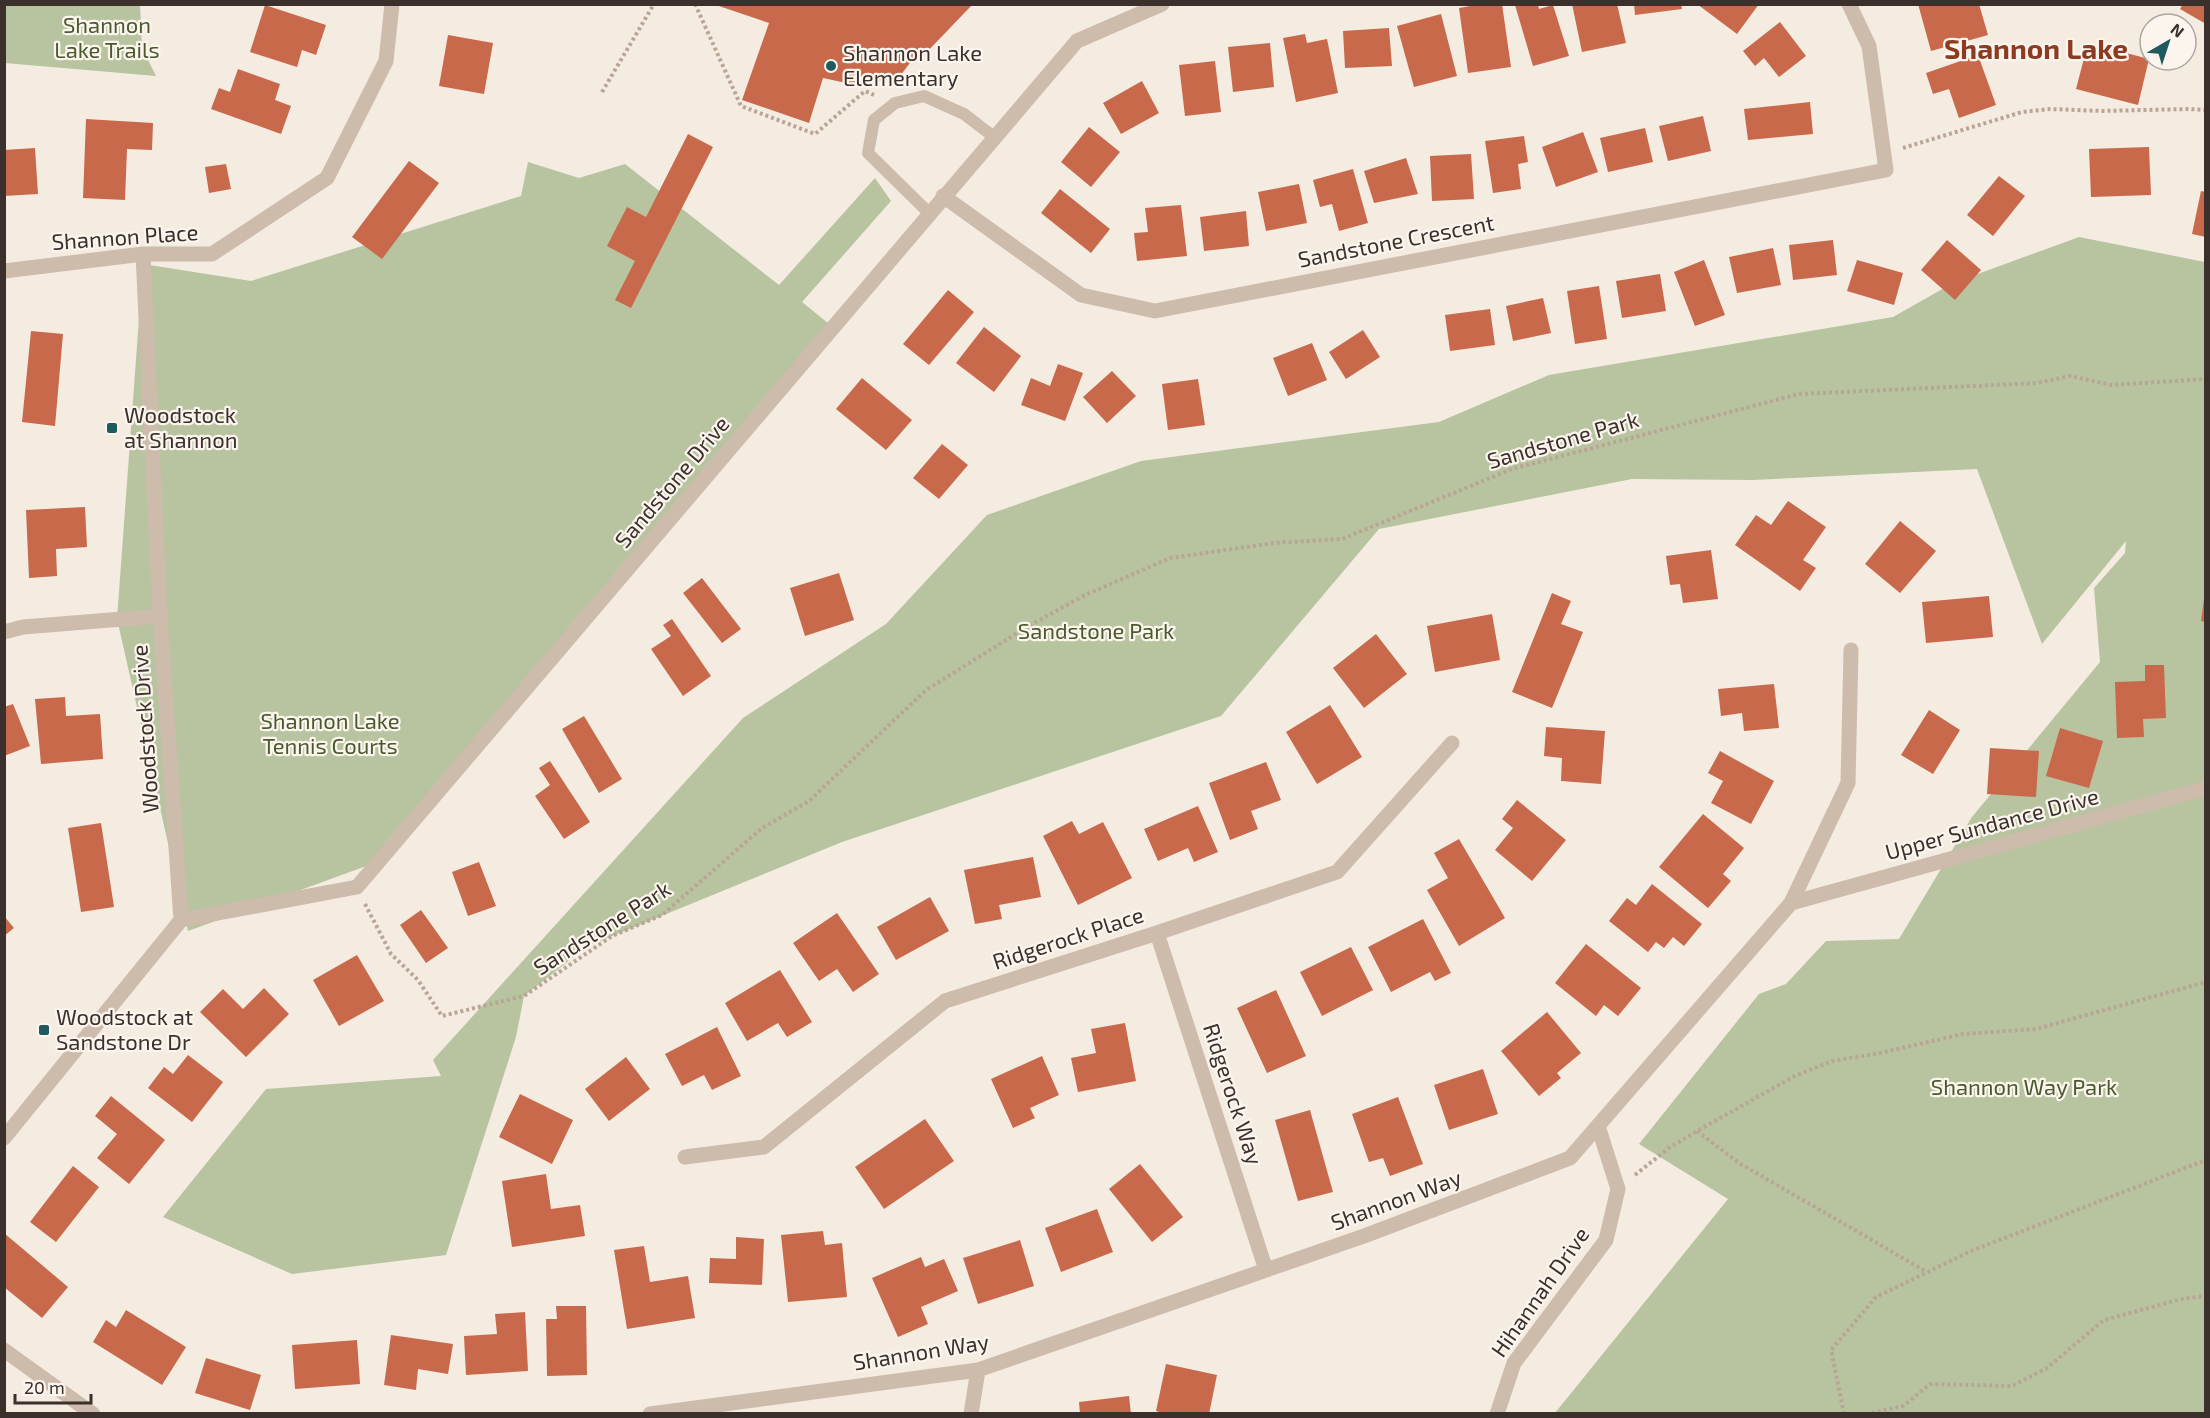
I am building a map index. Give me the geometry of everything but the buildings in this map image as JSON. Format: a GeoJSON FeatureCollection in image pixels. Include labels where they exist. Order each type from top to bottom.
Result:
{"type":"FeatureCollection","features":[{"type":"Feature","properties":{"kind":"street","name":"Shannon Place"},"geometry":{"type":"LineString","coordinates":[[4,270],[144,254],[212,254],[327,178],[386,61],[392,4]]}},
{"type":"Feature","properties":{"kind":"street","name":"Sandstone Drive"},"geometry":{"type":"LineString","coordinates":[[357,887],[1077,41],[1162,4]]}},
{"type":"Feature","properties":{"kind":"street"},"geometry":{"type":"LineString","coordinates":[[1849,4],[1869,46],[1885,163]]}},
{"type":"Feature","properties":{"kind":"street","name":"Sandstone Crescent"},"geometry":{"type":"LineString","coordinates":[[943,196],[1081,295],[1155,310],[1885,163]]}},
{"type":"Feature","properties":{"kind":"street","name":"Woodstock Drive"},"geometry":{"type":"LineString","coordinates":[[144,254],[160,616],[181,920]]}},
{"type":"Feature","properties":{"kind":"street"},"geometry":{"type":"LineString","coordinates":[[4,632],[23,627],[160,616]]}},
{"type":"Feature","properties":{"kind":"street","name":"Shannon Way"},"geometry":{"type":"LineString","coordinates":[[650,1413],[978,1370],[1364,1236],[1570,1158],[1791,903],[1848,783],[1851,650]]}},
{"type":"Feature","properties":{"kind":"street","name":"Ridgerock Place"},"geometry":{"type":"LineString","coordinates":[[685,1157],[764,1147],[945,1001],[1157,933],[1336,872],[1452,743]]}},
{"type":"Feature","properties":{"kind":"street","name":"Upper Sundance Drive"},"geometry":{"type":"LineString","coordinates":[[1791,903],[2205,788]]}},
{"type":"Feature","properties":{"kind":"street"},"geometry":{"type":"LineString","coordinates":[[4,1138],[181,920],[357,887]]}},
{"type":"Feature","properties":{"kind":"street","name":"Ridgerock Way"},"geometry":{"type":"LineString","coordinates":[[1157,933],[1266,1270]]}},
{"type":"Feature","properties":{"kind":"street"},"geometry":{"type":"LineString","coordinates":[[1598,1126],[1618,1189]]}},
{"type":"Feature","properties":{"kind":"street","name":"Hihannah Drive"},"geometry":{"type":"LineString","coordinates":[[1497,1413],[1514,1364],[1606,1240],[1618,1189]]}},
{"type":"Feature","properties":{"kind":"street"},"geometry":{"type":"LineString","coordinates":[[4,1350],[93,1413]]}},
{"type":"Feature","properties":{"kind":"street"},"geometry":{"type":"LineString","coordinates":[[971,1413],[978,1370]]}},
{"type":"Feature","properties":{"kind":"lane"},"geometry":{"type":"LineString","coordinates":[[929,213],[868,153],[874,120],[895,103],[924,96],[964,114],[994,137]]}},
{"type":"Feature","properties":{"kind":"path"},"geometry":{"type":"LineString","coordinates":[[602,92],[654,4]]}},
{"type":"Feature","properties":{"kind":"path"},"geometry":{"type":"LineString","coordinates":[[695,4],[741,106],[815,134],[865,91],[895,103]]}},
{"type":"Feature","properties":{"kind":"path"},"geometry":{"type":"LineString","coordinates":[[1885,163],[1913,144],[2022,112],[2050,109],[2205,110]]}},
{"type":"Feature","properties":{"kind":"path","name":"Sandstone Park"},"geometry":{"type":"LineString","coordinates":[[357,887],[391,954],[418,980],[442,1016],[524,996],[612,936],[663,915],[762,828],[809,801],[926,690],[1075,600],[1170,558],[1274,543],[1342,539],[1512,469],[1798,394],[2037,384],[2070,376],[2112,385],[2205,379]]}},
{"type":"Feature","properties":{"kind":"path"},"geometry":{"type":"LineString","coordinates":[[1618,1189],[1669,1148],[1697,1131],[1795,1076],[1832,1061],[1880,1053],[1963,1034],[2036,1029],[2205,982]]}},
{"type":"Feature","properties":{"kind":"path"},"geometry":{"type":"LineString","coordinates":[[1697,1131],[1739,1163],[1927,1272]]}},
{"type":"Feature","properties":{"kind":"path"},"geometry":{"type":"LineString","coordinates":[[1844,1413],[1831,1350],[1876,1297],[1971,1251],[2205,1160]]}},
{"type":"Feature","properties":{"kind":"path"},"geometry":{"type":"LineString","coordinates":[[1866,1413],[1903,1406],[1930,1384],[2012,1386],[2047,1368],[2104,1320],[2182,1299],[2205,1296]]}},
{"type":"Feature","properties":{"kind":"green space","name":"Shannon Lake Trails"},"geometry":{"type":"Polygon","coordinates":[[[4,5],[140,5],[142,48],[156,76],[5,63],[4,5]]]}},
{"type":"Feature","properties":{"kind":"green space","name":"Shannon Lake Tennis Courts"},"geometry":{"type":"Polygon","coordinates":[[[528,162],[579,178],[625,164],[779,285],[875,178],[891,201],[802,302],[834,328],[369,865],[188,931],[117,619],[143,264],[251,281],[521,196],[528,162]]]}},
{"type":"Feature","properties":{"kind":"green space","name":"Shannon Way Park"},"geometry":{"type":"Polygon","coordinates":[[[2079,237],[2205,262],[2205,1413],[1555,1413],[1728,1199],[1639,1144],[1759,994],[1786,984],[1826,941],[1899,939],[1972,817],[2100,662],[2094,588],[2125,553],[2126,541],[2042,644],[1977,469],[1752,480],[1632,479],[1379,529],[1221,716],[842,842],[588,946],[524,996],[516,1037],[446,1255],[292,1274],[163,1217],[266,1089],[441,1076],[433,1060],[743,718],[886,624],[987,515],[1141,461],[1439,422],[1549,375],[1893,317],[1953,283],[2079,237]]]}},
{"type":"Feature","properties":{"kind":"place","name":"Shannon Lake Elementary"},"geometry":{"type":"Point","coordinates":[831,66]}},
{"type":"Feature","properties":{"kind":"place","name":"Woodstock at Shannon"},"geometry":{"type":"Point","coordinates":[112,428]}},
{"type":"Feature","properties":{"kind":"place","name":"Woodstock at Sandstone Dr"},"geometry":{"type":"Point","coordinates":[44,1030]}},
{"type":"Feature","properties":{"kind":"district","name":"Shannon Lake"},"geometry":{"type":"Point","coordinates":[2036,49]}}]}
